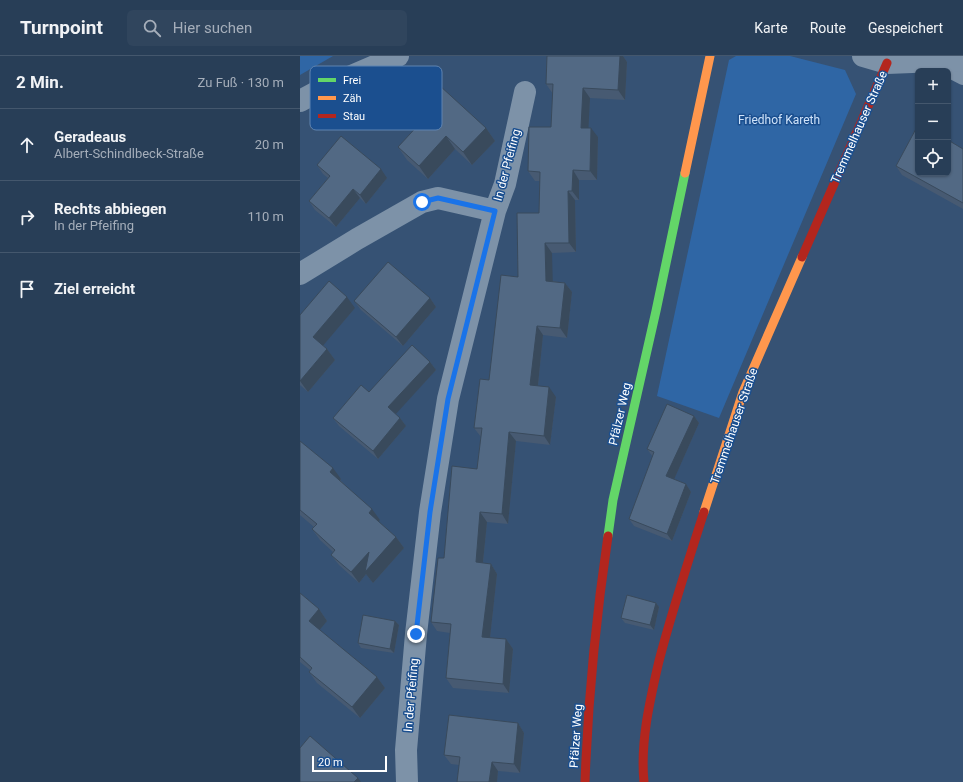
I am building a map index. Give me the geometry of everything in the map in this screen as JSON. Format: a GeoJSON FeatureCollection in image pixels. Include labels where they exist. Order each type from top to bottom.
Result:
{"type":"FeatureCollection","features":[{"type":"Feature","properties":{"kind":"street"},"geometry":{"type":"LineString","coordinates":[[375,66],[398,56]]}},
{"type":"Feature","properties":{"kind":"street","name":"Pfälzer Weg"},"geometry":{"type":"LineString","coordinates":[[585,782],[586,751],[598,604],[613,500],[656,311],[710,56]]}},
{"type":"Feature","properties":{"kind":"street","name":"Tremmelhauser Straße"},"geometry":{"type":"LineString","coordinates":[[863,56],[888,63],[963,60]]}},
{"type":"Feature","properties":{"kind":"street","name":"Tremmelhauser Straße"},"geometry":{"type":"LineString","coordinates":[[644,782],[642,763],[650,699],[672,612],[743,392],[888,63]]}},
{"type":"Feature","properties":{"kind":"street","name":"In der Pfeifing"},"geometry":{"type":"LineString","coordinates":[[407,782],[406,750],[416,634],[430,512],[448,399],[495,211],[505,184],[525,92]]}},
{"type":"Feature","properties":{"kind":"street"},"geometry":{"type":"LineString","coordinates":[[300,100],[310,95]]}},
{"type":"Feature","properties":{"kind":"street"},"geometry":{"type":"LineString","coordinates":[[300,274],[357,238],[422,202],[438,198],[495,211]]}},
{"type":"Feature","properties":{"kind":"lane","name":"Tremmelhauser Straße"},"geometry":{"type":"LineString","coordinates":[[930,61],[963,78]]}},
{"type":"Feature","properties":{"kind":"green space"},"geometry":{"type":"Polygon","coordinates":[[[300,56],[333,56],[316,66],[310,66],[310,69],[300,75],[300,56]]]}},
{"type":"Feature","properties":{"kind":"green space","name":"Friedhof Kareth"},"geometry":{"type":"Polygon","coordinates":[[[736,56],[790,56],[845,70],[856,94],[719,418],[657,396],[729,60],[736,56]]]}},
{"type":"Feature","properties":{"kind":"building"},"geometry":{"type":"Polygon","coordinates":[[[547,56],[620,56],[618,90],[583,88],[581,128],[591,128],[590,171],[573,170],[572,191],[568,191],[569,243],[545,243],[546,281],[565,283],[560,328],[537,326],[530,385],[549,387],[544,436],[509,432],[502,514],[480,512],[476,562],[491,564],[482,637],[506,639],[503,684],[446,678],[451,624],[431,622],[438,558],[444,558],[452,466],[477,469],[482,428],[474,428],[480,379],[489,380],[501,275],[518,277],[517,213],[539,213],[540,172],[528,171],[529,127],[551,127],[553,84],[546,84],[547,56]]]}},
{"type":"Feature","properties":{"kind":"building"},"geometry":{"type":"Polygon","coordinates":[[[442,88],[486,128],[463,152],[446,136],[419,166],[398,147],[414,130],[442,130],[442,88]]]}},
{"type":"Feature","properties":{"kind":"building"},"geometry":{"type":"Polygon","coordinates":[[[915,131],[915,176],[951,176],[951,142],[963,149],[963,203],[896,166],[915,131]]]}},
{"type":"Feature","properties":{"kind":"building"},"geometry":{"type":"Polygon","coordinates":[[[341,136],[381,169],[360,195],[353,189],[329,218],[309,201],[330,176],[317,165],[341,136]]]}},
{"type":"Feature","properties":{"kind":"building"},"geometry":{"type":"Polygon","coordinates":[[[388,262],[430,298],[396,337],[354,301],[388,262]]]}},
{"type":"Feature","properties":{"kind":"building"},"geometry":{"type":"Polygon","coordinates":[[[329,281],[347,297],[313,337],[327,349],[300,381],[300,315],[329,281]]]}},
{"type":"Feature","properties":{"kind":"building"},"geometry":{"type":"Polygon","coordinates":[[[412,345],[430,362],[388,407],[400,418],[373,451],[333,418],[361,385],[369,392],[412,345]]]}},
{"type":"Feature","properties":{"kind":"building"},"geometry":{"type":"Polygon","coordinates":[[[667,404],[694,416],[666,476],[686,484],[667,534],[629,519],[654,452],[647,449],[667,404]]]}},
{"type":"Feature","properties":{"kind":"building"},"geometry":{"type":"Polygon","coordinates":[[[300,441],[333,468],[330,472],[372,509],[369,513],[396,537],[365,572],[369,552],[351,572],[331,555],[335,550],[312,529],[317,524],[300,510],[300,441]]]}},
{"type":"Feature","properties":{"kind":"building"},"geometry":{"type":"Polygon","coordinates":[[[300,593],[319,609],[309,621],[377,677],[352,707],[309,672],[312,668],[300,657],[300,593]]]}},
{"type":"Feature","properties":{"kind":"building"},"geometry":{"type":"Polygon","coordinates":[[[627,595],[656,603],[650,625],[621,618],[627,595]]]}},
{"type":"Feature","properties":{"kind":"building"},"geometry":{"type":"Polygon","coordinates":[[[363,615],[395,621],[390,649],[358,643],[363,615]]]}},
{"type":"Feature","properties":{"kind":"building"},"geometry":{"type":"Polygon","coordinates":[[[449,715],[518,723],[514,764],[492,762],[489,782],[457,782],[460,757],[444,755],[449,715]]]}},
{"type":"Feature","properties":{"kind":"building"},"geometry":{"type":"Polygon","coordinates":[[[310,736],[358,778],[354,782],[300,782],[300,748],[310,736]]]}},
{"type":"Feature","properties":{"kind":"traffic: fast"},"geometry":{"type":"LineString","coordinates":[[608,536],[613,500],[656,311],[685,173]]}},
{"type":"Feature","properties":{"kind":"traffic: slow"},"geometry":{"type":"LineString","coordinates":[[685,173],[710,56]]}},
{"type":"Feature","properties":{"kind":"traffic: slow"},"geometry":{"type":"LineString","coordinates":[[704,512],[743,392],[802,257]]}},
{"type":"Feature","properties":{"kind":"traffic: jam"},"geometry":{"type":"LineString","coordinates":[[802,257],[887,63]]}},
{"type":"Feature","properties":{"kind":"traffic: jam"},"geometry":{"type":"LineString","coordinates":[[644,782],[643,752],[649,706],[664,642],[704,512]]}},
{"type":"Feature","properties":{"kind":"traffic: jam"},"geometry":{"type":"LineString","coordinates":[[585,782],[593,659],[608,536]]}},
{"type":"Feature","properties":{"kind":"route"},"geometry":{"type":"LineString","coordinates":[[416,634],[430,512],[448,399],[495,211],[438,198],[422,202]]}}]}
